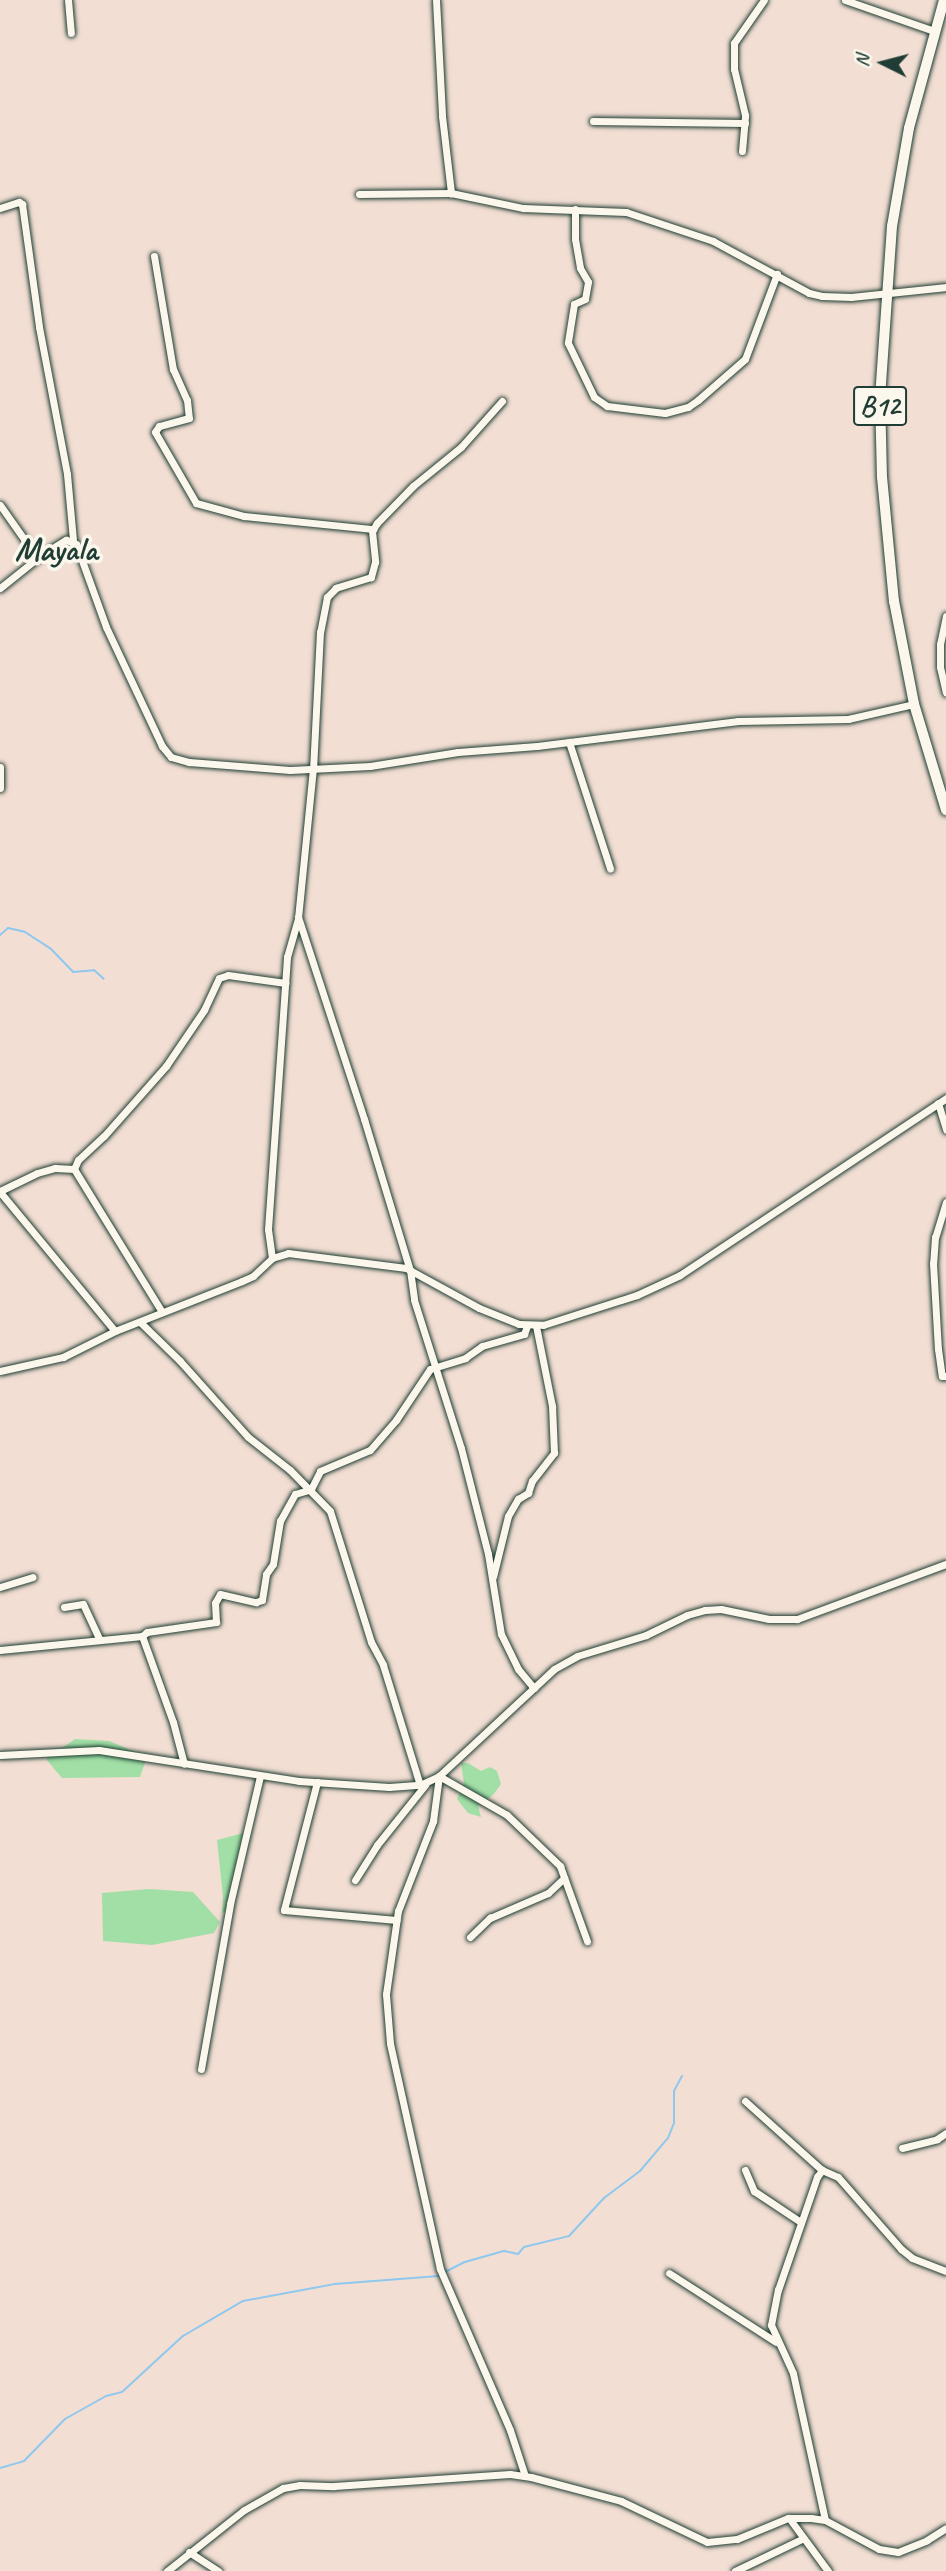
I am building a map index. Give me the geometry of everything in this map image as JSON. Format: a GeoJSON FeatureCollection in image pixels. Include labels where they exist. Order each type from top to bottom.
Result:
{"type":"FeatureCollection","features":[{"type":"Feature","properties":{"kind":"highway","name":"B12"},"geometry":{"type":"LineString","coordinates":[[944,0],[909,128],[892,226],[880,396],[883,499],[894,601],[914,704],[946,810]]}},
{"type":"Feature","properties":{"kind":"street"},"geometry":{"type":"LineString","coordinates":[[68,0],[71,33]]}},
{"type":"Feature","properties":{"kind":"street"},"geometry":{"type":"LineString","coordinates":[[436,0],[442,116],[451,193]]}},
{"type":"Feature","properties":{"kind":"street"},"geometry":{"type":"LineString","coordinates":[[742,151],[745,123],[734,69],[734,43],[764,0]]}},
{"type":"Feature","properties":{"kind":"street"},"geometry":{"type":"LineString","coordinates":[[845,0],[934,31]]}},
{"type":"Feature","properties":{"kind":"street"},"geometry":{"type":"LineString","coordinates":[[593,121],[745,123]]}},
{"type":"Feature","properties":{"kind":"street"},"geometry":{"type":"LineString","coordinates":[[359,194],[451,193],[511,207],[596,209],[640,215],[713,241],[809,293],[822,296],[851,297],[886,291],[946,287]]}},
{"type":"Feature","properties":{"kind":"street"},"geometry":{"type":"LineString","coordinates":[[0,208],[19,202],[22,204],[37,315],[65,462],[73,540],[106,627],[162,746],[171,757],[189,762],[243,768],[290,770],[382,765],[458,752],[569,742],[738,721],[848,719],[914,704]]}},
{"type":"Feature","properties":{"kind":"street"},"geometry":{"type":"LineString","coordinates":[[575,209],[575,239],[580,268],[588,282],[585,299],[574,304],[568,343],[594,397],[607,406],[665,413],[688,407],[698,400],[745,359],[776,274]]}},
{"type":"Feature","properties":{"kind":"street"},"geometry":{"type":"LineString","coordinates":[[154,256],[173,369],[187,400],[188,418],[159,426],[155,432],[196,503],[256,518],[373,529]]}},
{"type":"Feature","properties":{"kind":"street"},"geometry":{"type":"LineString","coordinates":[[272,1258],[268,1229],[285,983],[289,946],[298,917],[313,768],[321,617],[327,597],[335,588],[367,580],[373,575],[373,529],[413,486],[461,447],[502,401]]}},
{"type":"Feature","properties":{"kind":"street"},"geometry":{"type":"LineString","coordinates":[[0,505],[24,543],[32,553],[40,556]]}},
{"type":"Feature","properties":{"kind":"street"},"geometry":{"type":"LineString","coordinates":[[0,587],[40,556],[62,542],[73,540]]}},
{"type":"Feature","properties":{"kind":"street"},"geometry":{"type":"LineString","coordinates":[[946,616],[940,644],[940,667],[946,692]]}},
{"type":"Feature","properties":{"kind":"street"},"geometry":{"type":"LineString","coordinates":[[569,742],[610,869]]}},
{"type":"Feature","properties":{"kind":"street"},"geometry":{"type":"LineString","coordinates":[[0,767],[0,788]]}},
{"type":"Feature","properties":{"kind":"street"},"geometry":{"type":"LineString","coordinates":[[298,917],[410,1270],[414,1300],[477,1505],[501,1634],[518,1669],[534,1688]]}},
{"type":"Feature","properties":{"kind":"street"},"geometry":{"type":"LineString","coordinates":[[74,1169],[78,1160],[104,1136],[166,1066],[204,1010],[219,978],[228,975],[285,983]]}},
{"type":"Feature","properties":{"kind":"street"},"geometry":{"type":"LineString","coordinates":[[0,1371],[54,1360],[115,1331],[253,1276],[272,1258],[296,1253],[410,1270],[479,1308],[527,1326],[536,1326],[637,1295],[680,1275],[946,1098]]}},
{"type":"Feature","properties":{"kind":"street"},"geometry":{"type":"LineString","coordinates":[[938,1103],[946,1130]]}},
{"type":"Feature","properties":{"kind":"street"},"geometry":{"type":"LineString","coordinates":[[74,1169],[55,1168],[37,1173],[0,1191],[115,1331]]}},
{"type":"Feature","properties":{"kind":"street"},"geometry":{"type":"LineString","coordinates":[[74,1169],[162,1312]]}},
{"type":"Feature","properties":{"kind":"street"},"geometry":{"type":"LineString","coordinates":[[946,1202],[935,1237],[933,1263],[938,1349],[942,1376],[946,1376]]}},
{"type":"Feature","properties":{"kind":"street"},"geometry":{"type":"LineString","coordinates":[[139,1322],[180,1362],[248,1437],[280,1461],[330,1511],[371,1642],[383,1665],[424,1784]]}},
{"type":"Feature","properties":{"kind":"street"},"geometry":{"type":"LineString","coordinates":[[0,1650],[99,1638],[142,1636],[148,1632],[216,1622],[215,1603],[220,1594],[256,1602],[262,1600],[266,1574],[273,1563],[280,1521],[295,1494],[308,1491],[320,1471],[369,1450],[396,1420],[428,1371],[465,1358],[482,1346],[524,1334],[527,1326]]}},
{"type":"Feature","properties":{"kind":"street"},"geometry":{"type":"LineString","coordinates":[[492,1579],[508,1516],[518,1499],[528,1493],[532,1481],[554,1453],[552,1406],[536,1326]]}},
{"type":"Feature","properties":{"kind":"street"},"geometry":{"type":"LineString","coordinates":[[0,1755],[88,1749],[260,1776],[317,1782],[390,1787],[424,1784],[439,1776],[554,1669],[569,1660],[646,1635],[696,1612],[722,1609],[769,1619],[797,1619],[946,1564]]}},
{"type":"Feature","properties":{"kind":"street"},"geometry":{"type":"LineString","coordinates":[[0,1587],[32,1577]]}},
{"type":"Feature","properties":{"kind":"street"},"geometry":{"type":"LineString","coordinates":[[64,1606],[83,1604],[99,1638]]}},
{"type":"Feature","properties":{"kind":"street"},"geometry":{"type":"LineString","coordinates":[[142,1636],[173,1722],[184,1764]]}},
{"type":"Feature","properties":{"kind":"street"},"geometry":{"type":"LineString","coordinates":[[201,2069],[230,1903],[260,1776]]}},
{"type":"Feature","properties":{"kind":"street"},"geometry":{"type":"LineString","coordinates":[[439,1776],[507,1815],[560,1866],[587,1941]]}},
{"type":"Feature","properties":{"kind":"street"},"geometry":{"type":"LineString","coordinates":[[439,1776],[433,1821],[397,1920],[386,1994],[387,2018],[436,2257],[510,2430],[525,2476]]}},
{"type":"Feature","properties":{"kind":"street"},"geometry":{"type":"LineString","coordinates":[[317,1782],[284,1910],[397,1920]]}},
{"type":"Feature","properties":{"kind":"street"},"geometry":{"type":"LineString","coordinates":[[355,1880],[377,1845],[424,1784]]}},
{"type":"Feature","properties":{"kind":"street"},"geometry":{"type":"LineString","coordinates":[[470,1937],[490,1918],[548,1893],[564,1878]]}},
{"type":"Feature","properties":{"kind":"street"},"geometry":{"type":"LineString","coordinates":[[745,2101],[822,2170],[842,2179],[908,2255],[946,2271]]}},
{"type":"Feature","properties":{"kind":"street"},"geometry":{"type":"LineString","coordinates":[[902,2148],[937,2139],[946,2133]]}},
{"type":"Feature","properties":{"kind":"street"},"geometry":{"type":"LineString","coordinates":[[745,2170],[754,2191],[799,2221]]}},
{"type":"Feature","properties":{"kind":"street"},"geometry":{"type":"LineString","coordinates":[[822,2170],[799,2221],[771,2325],[773,2336],[780,2343],[793,2373],[825,2520]]}},
{"type":"Feature","properties":{"kind":"street"},"geometry":{"type":"LineString","coordinates":[[669,2273],[780,2343]]}},
{"type":"Feature","properties":{"kind":"street"},"geometry":{"type":"LineString","coordinates":[[167,2571],[244,2510],[271,2493],[293,2485],[334,2486],[497,2474],[525,2476],[621,2501],[707,2542],[737,2539],[788,2518],[825,2520],[873,2546],[898,2552],[946,2528]]}},
{"type":"Feature","properties":{"kind":"street"},"geometry":{"type":"LineString","coordinates":[[788,2518],[828,2571]]}},
{"type":"Feature","properties":{"kind":"street"},"geometry":{"type":"LineString","coordinates":[[735,2571],[804,2538]]}},
{"type":"Feature","properties":{"kind":"street"},"geometry":{"type":"LineString","coordinates":[[189,2552],[218,2571]]}},
{"type":"Feature","properties":{"kind":"green space"},"geometry":{"type":"Polygon","coordinates":[[[75,1739],[109,1741],[147,1757],[140,1777],[62,1778],[46,1759],[75,1739]]]}},
{"type":"Feature","properties":{"kind":"green space"},"geometry":{"type":"Polygon","coordinates":[[[461,1763],[468,1763],[481,1771],[490,1767],[497,1771],[501,1784],[493,1795],[478,1806],[481,1817],[468,1813],[457,1799],[464,1783],[461,1763]]]}},
{"type":"Feature","properties":{"kind":"green space"},"geometry":{"type":"Polygon","coordinates":[[[247,1832],[229,1910],[222,1913],[217,1840],[247,1832]]]}},
{"type":"Feature","properties":{"kind":"green space"},"geometry":{"type":"Polygon","coordinates":[[[149,1889],[193,1892],[220,1922],[214,1933],[152,1945],[103,1941],[102,1893],[149,1889]]]}},
{"type":"Feature","properties":{"kind":"waterway"},"geometry":{"type":"LineString","coordinates":[[0,935],[8,928],[25,932],[51,949],[73,972],[94,970],[104,979]]}},
{"type":"Feature","properties":{"kind":"waterway"},"geometry":{"type":"LineString","coordinates":[[445,2272],[465,2262],[504,2251],[518,2254],[524,2247],[569,2236],[604,2198],[640,2171],[668,2138],[674,2123],[674,2091],[682,2076]]}},
{"type":"Feature","properties":{"kind":"waterway"},"geometry":{"type":"LineString","coordinates":[[0,2468],[24,2461],[65,2419],[106,2396],[122,2392],[183,2336],[243,2301],[335,2284],[439,2276]]}},
{"type":"Feature","properties":{"kind":"district","name":"Mayala"},"geometry":{"type":"Point","coordinates":[56,550]}}]}
